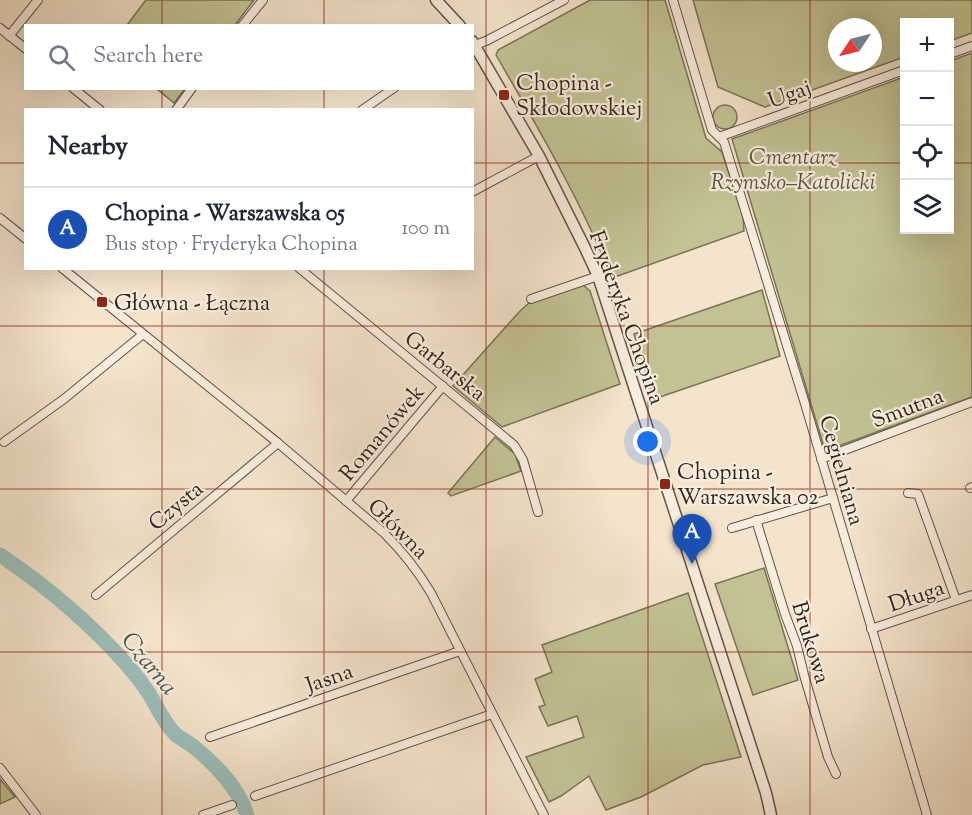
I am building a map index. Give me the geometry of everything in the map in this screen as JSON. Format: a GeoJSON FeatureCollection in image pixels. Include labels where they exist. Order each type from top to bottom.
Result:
{"type":"FeatureCollection","features":[{"type":"Feature","properties":{"kind":"street"},"geometry":{"type":"LineString","coordinates":[[9,36],[38,0]]}},
{"type":"Feature","properties":{"kind":"street"},"geometry":{"type":"LineString","coordinates":[[245,24],[263,0]]}},
{"type":"Feature","properties":{"kind":"street"},"geometry":{"type":"LineString","coordinates":[[436,0],[458,24]]}},
{"type":"Feature","properties":{"kind":"street"},"geometry":{"type":"LineString","coordinates":[[474,44],[564,0]]}},
{"type":"Feature","properties":{"kind":"street","name":"Cegielniana"},"geometry":{"type":"LineString","coordinates":[[673,0],[712,130],[724,142],[927,815]]}},
{"type":"Feature","properties":{"kind":"street"},"geometry":{"type":"LineString","coordinates":[[0,28],[24,47]]}},
{"type":"Feature","properties":{"kind":"street","name":"Fryderyka Chopina"},"geometry":{"type":"LineString","coordinates":[[474,44],[539,156],[598,276],[766,793],[771,815]]}},
{"type":"Feature","properties":{"kind":"street"},"geometry":{"type":"LineString","coordinates":[[954,53],[972,46]]}},
{"type":"Feature","properties":{"kind":"street","name":"Ugaj"},"geometry":{"type":"LineString","coordinates":[[719,137],[900,71]]}},
{"type":"Feature","properties":{"kind":"street"},"geometry":{"type":"LineString","coordinates":[[75,90],[98,108]]}},
{"type":"Feature","properties":{"kind":"street"},"geometry":{"type":"LineString","coordinates":[[177,108],[191,90]]}},
{"type":"Feature","properties":{"kind":"street"},"geometry":{"type":"LineString","coordinates":[[365,108],[390,90]]}},
{"type":"Feature","properties":{"kind":"street"},"geometry":{"type":"LineString","coordinates":[[474,191],[539,156]]}},
{"type":"Feature","properties":{"kind":"street"},"geometry":{"type":"LineString","coordinates":[[0,218],[24,237]]}},
{"type":"Feature","properties":{"kind":"street","name":"Główna"},"geometry":{"type":"LineString","coordinates":[[64,270],[278,443],[384,533],[410,561],[431,593],[544,815]]}},
{"type":"Feature","properties":{"kind":"street","name":"Garbarska"},"geometry":{"type":"LineString","coordinates":[[301,270],[508,439],[523,460],[538,512]]}},
{"type":"Feature","properties":{"kind":"street"},"geometry":{"type":"LineString","coordinates":[[531,299],[598,276]]}},
{"type":"Feature","properties":{"kind":"street"},"geometry":{"type":"LineString","coordinates":[[4,442],[64,399],[142,335]]}},
{"type":"Feature","properties":{"kind":"street","name":"Romanówek"},"geometry":{"type":"LineString","coordinates":[[346,501],[443,386]]}},
{"type":"Feature","properties":{"kind":"street","name":"Smutna"},"geometry":{"type":"LineString","coordinates":[[821,459],[972,402]]}},
{"type":"Feature","properties":{"kind":"street","name":"Czysta"},"geometry":{"type":"LineString","coordinates":[[96,595],[278,443]]}},
{"type":"Feature","properties":{"kind":"street"},"geometry":{"type":"LineString","coordinates":[[908,493],[918,494],[956,600]]}},
{"type":"Feature","properties":{"kind":"street"},"geometry":{"type":"LineString","coordinates":[[732,528],[833,498]]}},
{"type":"Feature","properties":{"kind":"street","name":"Brukowa"},"geometry":{"type":"LineString","coordinates":[[756,520],[797,646],[828,757],[836,774]]}},
{"type":"Feature","properties":{"kind":"street","name":"Długa"},"geometry":{"type":"LineString","coordinates":[[871,629],[972,594]]}},
{"type":"Feature","properties":{"kind":"street","name":"Jasna"},"geometry":{"type":"LineString","coordinates":[[210,737],[460,651]]}},
{"type":"Feature","properties":{"kind":"street"},"geometry":{"type":"LineString","coordinates":[[255,796],[492,714]]}},
{"type":"Feature","properties":{"kind":"street"},"geometry":{"type":"LineString","coordinates":[[0,768],[36,815]]}},
{"type":"Feature","properties":{"kind":"street","name":"Fryderyka Chopina"},"geometry":{"type":"LineString","coordinates":[[766,793],[776,815]]}},
{"type":"Feature","properties":{"kind":"street"},"geometry":{"type":"LineString","coordinates":[[203,815],[232,805]]}},
{"type":"Feature","properties":{"kind":"green space"},"geometry":{"type":"Polygon","coordinates":[[[146,0],[254,0],[236,24],[128,24],[146,0]]]}},
{"type":"Feature","properties":{"kind":"green space"},"geometry":{"type":"Polygon","coordinates":[[[590,0],[665,0],[706,138],[722,152],[743,217],[744,231],[612,278],[573,193],[496,55],[498,50],[590,0]]]}},
{"type":"Feature","properties":{"kind":"green space","name":"Cmentarz Rzymsko–Katolicki"},"geometry":{"type":"Polygon","coordinates":[[[693,0],[972,0],[972,33],[954,40],[954,18],[900,18],[900,58],[882,65],[882,18],[828,18],[828,72],[862,72],[765,107],[718,87],[693,0]]]}},
{"type":"Feature","properties":{"kind":"green space"},"geometry":{"type":"Polygon","coordinates":[[[972,53],[972,397],[825,451],[732,139],[900,78],[900,234],[954,234],[954,60],[972,53]]]}},
{"type":"Feature","properties":{"kind":"green space"},"geometry":{"type":"Polygon","coordinates":[[[158,90],[184,90],[174,103],[158,90]]]}},
{"type":"Feature","properties":{"kind":"green space"},"geometry":{"type":"Polygon","coordinates":[[[725,105],[734,108],[737,117],[734,126],[725,129],[716,126],[713,117],[716,108],[725,105]]]}},
{"type":"Feature","properties":{"kind":"green space"},"geometry":{"type":"Polygon","coordinates":[[[583,285],[590,291],[620,384],[502,427],[453,386],[529,303],[583,285]]]}},
{"type":"Feature","properties":{"kind":"green space"},"geometry":{"type":"Polygon","coordinates":[[[762,290],[780,356],[654,399],[634,334],[762,290]]]}},
{"type":"Feature","properties":{"kind":"green space"},"geometry":{"type":"Polygon","coordinates":[[[495,437],[515,454],[521,471],[451,496],[448,493],[495,437]]]}},
{"type":"Feature","properties":{"kind":"green space"},"geometry":{"type":"Polygon","coordinates":[[[764,568],[798,680],[753,695],[715,584],[764,568]]]}},
{"type":"Feature","properties":{"kind":"green space"},"geometry":{"type":"Polygon","coordinates":[[[688,593],[741,757],[703,765],[641,797],[606,810],[589,776],[549,802],[526,757],[584,737],[577,716],[548,726],[539,707],[545,705],[535,679],[552,672],[542,645],[688,593]]]}},
{"type":"Feature","properties":{"kind":"green space"},"geometry":{"type":"Polygon","coordinates":[[[0,779],[15,797],[0,804],[0,779]]]}},
{"type":"Feature","properties":{"kind":"waterway","name":"Czarna"},"geometry":{"type":"LineString","coordinates":[[0,555],[67,606],[114,650],[143,685],[175,734],[192,745],[218,769],[238,796],[247,815]]}},
{"type":"Feature","properties":{"kind":"place","name":"Chopina - Skłodowskiej"},"geometry":{"type":"Point","coordinates":[504,95]}},
{"type":"Feature","properties":{"kind":"place","name":"Główna - Łączna"},"geometry":{"type":"Point","coordinates":[102,302]}},
{"type":"Feature","properties":{"kind":"place","name":"Chopina - Warszawska 02"},"geometry":{"type":"Point","coordinates":[665,484]}},
{"type":"Feature","properties":{"kind":"place","name":"Chopina - Warszawska 05"},"geometry":{"type":"Point","coordinates":[692,564]}}]}
